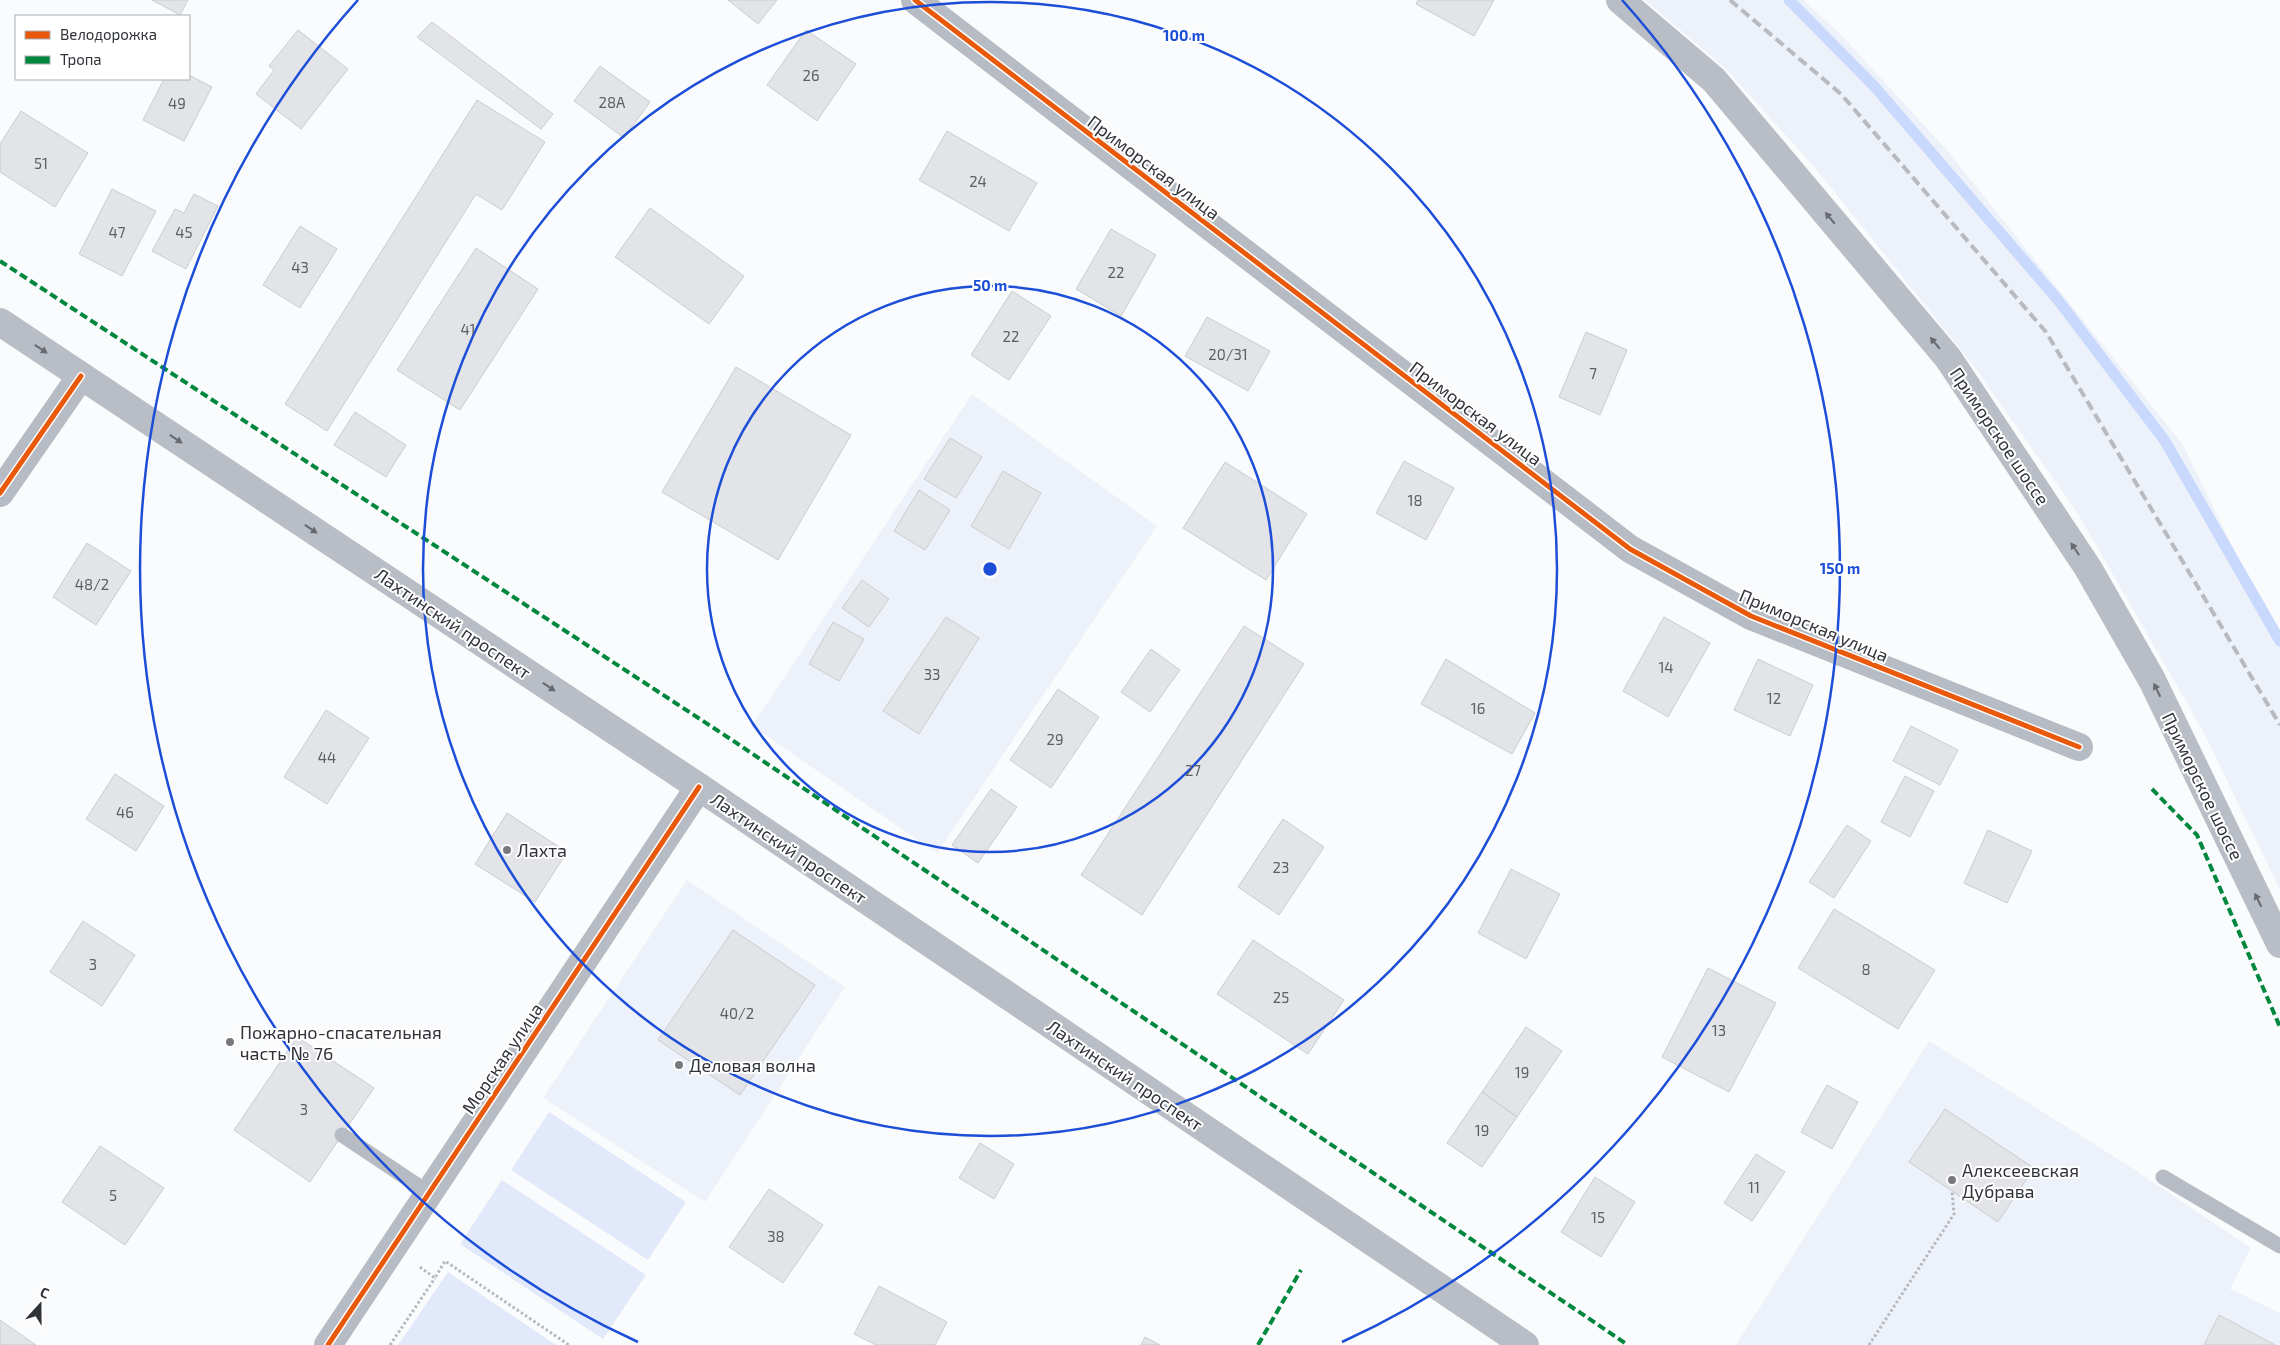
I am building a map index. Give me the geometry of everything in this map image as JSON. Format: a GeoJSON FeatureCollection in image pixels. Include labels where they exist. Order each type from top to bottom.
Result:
{"type":"FeatureCollection","features":[{"type":"Feature","properties":{"kind":"main road","name":"Приморское шоссе"},"geometry":{"type":"LineString","coordinates":[[1620,0],[1714,80],[1948,358],[2088,568],[2152,680],[2280,944]]}},
{"type":"Feature","properties":{"kind":"main road","name":"Лахтинский проспект"},"geometry":{"type":"LineString","coordinates":[[0,322],[699,787],[1525,1345]]}},
{"type":"Feature","properties":{"kind":"street","name":"Приморская улица"},"geometry":{"type":"LineString","coordinates":[[915,0],[1630,549],[1751,616],[2079,747]]}},
{"type":"Feature","properties":{"kind":"street"},"geometry":{"type":"LineString","coordinates":[[0,492],[81,376]]}},
{"type":"Feature","properties":{"kind":"street","name":"Морская улица"},"geometry":{"type":"LineString","coordinates":[[328,1345],[699,787]]}},
{"type":"Feature","properties":{"kind":"lane"},"geometry":{"type":"LineString","coordinates":[[342,1135],[429,1193]]}},
{"type":"Feature","properties":{"kind":"lane"},"geometry":{"type":"LineString","coordinates":[[2163,1177],[2280,1246]]}},
{"type":"Feature","properties":{"kind":"path"},"geometry":{"type":"LineString","coordinates":[[1869,1345],[1954,1214],[1952,1191]]}},
{"type":"Feature","properties":{"kind":"path"},"geometry":{"type":"LineString","coordinates":[[392,1249],[435,1278]]}},
{"type":"Feature","properties":{"kind":"path"},"geometry":{"type":"LineString","coordinates":[[390,1345],[445,1261],[569,1345]]}},
{"type":"Feature","properties":{"kind":"shaded area"},"geometry":{"type":"Polygon","coordinates":[[[1645,0],[1804,0],[1843,37],[1945,148],[2183,445],[2280,644],[2280,890],[2203,731],[2077,512],[1973,365],[1816,169],[1726,69],[1645,0]]]}},
{"type":"Feature","properties":{"kind":"shaded area"},"geometry":{"type":"Polygon","coordinates":[[[972,394],[1157,526],[937,853],[752,726],[972,394]]]}},
{"type":"Feature","properties":{"kind":"shaded area","name":"Деловая волна"},"geometry":{"type":"Polygon","coordinates":[[[687,880],[845,987],[705,1202],[543,1098],[687,880]]]}},
{"type":"Feature","properties":{"kind":"shaded area"},"geometry":{"type":"Polygon","coordinates":[[[1929,1041],[2126,1164],[2251,1248],[2230,1289],[2280,1313],[2280,1345],[1736,1345],[1929,1041]]]}},
{"type":"Feature","properties":{"kind":"shaded area"},"geometry":{"type":"Polygon","coordinates":[[[549,1112],[686,1202],[648,1260],[511,1170],[549,1112]]]}},
{"type":"Feature","properties":{"kind":"shaded area"},"geometry":{"type":"Polygon","coordinates":[[[502,1180],[646,1275],[603,1339],[460,1244],[502,1180]]]}},
{"type":"Feature","properties":{"kind":"shaded area"},"geometry":{"type":"Polygon","coordinates":[[[448,1272],[556,1345],[398,1345],[448,1272]]]}},
{"type":"Feature","properties":{"kind":"building"},"geometry":{"type":"Polygon","coordinates":[[[152,0],[188,0],[180,15],[152,0]]]}},
{"type":"Feature","properties":{"kind":"building"},"geometry":{"type":"Polygon","coordinates":[[[728,0],[777,0],[758,24],[728,0]]]}},
{"type":"Feature","properties":{"kind":"building"},"geometry":{"type":"Polygon","coordinates":[[[1418,0],[1494,0],[1474,36],[1416,4],[1418,0]]]}},
{"type":"Feature","properties":{"kind":"building"},"geometry":{"type":"Polygon","coordinates":[[[432,22],[553,114],[541,129],[417,37],[432,22]]]}},
{"type":"Feature","properties":{"kind":"building"},"geometry":{"type":"Polygon","coordinates":[[[298,30],[348,69],[301,129],[256,94],[274,70],[269,66],[298,30]]]}},
{"type":"Feature","properties":{"kind":"building"},"geometry":{"type":"Polygon","coordinates":[[[806,30],[856,64],[817,121],[767,85],[806,30]]]}},
{"type":"Feature","properties":{"kind":"building"},"geometry":{"type":"Polygon","coordinates":[[[600,66],[650,102],[624,138],[574,101],[600,66]]]}},
{"type":"Feature","properties":{"kind":"building"},"geometry":{"type":"Polygon","coordinates":[[[190,76],[212,87],[184,141],[143,120],[163,80],[190,80],[190,76]]]}},
{"type":"Feature","properties":{"kind":"building"},"geometry":{"type":"Polygon","coordinates":[[[477,100],[545,142],[502,210],[476,194],[327,431],[285,404],[477,100]]]}},
{"type":"Feature","properties":{"kind":"building"},"geometry":{"type":"Polygon","coordinates":[[[21,111],[88,153],[55,207],[0,172],[0,144],[21,111]]]}},
{"type":"Feature","properties":{"kind":"building"},"geometry":{"type":"Polygon","coordinates":[[[947,131],[1037,183],[1009,231],[919,180],[947,131]]]}},
{"type":"Feature","properties":{"kind":"building"},"geometry":{"type":"Polygon","coordinates":[[[112,189],[156,211],[122,276],[79,254],[112,189]]]}},
{"type":"Feature","properties":{"kind":"building"},"geometry":{"type":"Polygon","coordinates":[[[194,194],[218,206],[186,269],[152,251],[175,209],[184,213],[194,194]]]}},
{"type":"Feature","properties":{"kind":"building"},"geometry":{"type":"Polygon","coordinates":[[[650,208],[744,276],[709,324],[615,257],[650,208]]]}},
{"type":"Feature","properties":{"kind":"building"},"geometry":{"type":"Polygon","coordinates":[[[300,226],[337,249],[300,308],[263,285],[300,226]]]}},
{"type":"Feature","properties":{"kind":"building"},"geometry":{"type":"Polygon","coordinates":[[[1111,229],[1156,255],[1121,316],[1076,289],[1111,229]]]}},
{"type":"Feature","properties":{"kind":"building"},"geometry":{"type":"Polygon","coordinates":[[[476,248],[538,289],[460,410],[397,370],[476,248]]]}},
{"type":"Feature","properties":{"kind":"building"},"geometry":{"type":"Polygon","coordinates":[[[1012,291],[1051,316],[1009,380],[971,355],[1012,291]]]}},
{"type":"Feature","properties":{"kind":"building"},"geometry":{"type":"Polygon","coordinates":[[[1207,317],[1270,351],[1248,391],[1185,356],[1207,317]]]}},
{"type":"Feature","properties":{"kind":"building"},"geometry":{"type":"Polygon","coordinates":[[[1586,332],[1627,350],[1600,415],[1559,397],[1586,332]]]}},
{"type":"Feature","properties":{"kind":"building"},"geometry":{"type":"Polygon","coordinates":[[[736,367],[851,435],[778,560],[662,492],[736,367]]]}},
{"type":"Feature","properties":{"kind":"building"},"geometry":{"type":"Polygon","coordinates":[[[355,412],[406,445],[386,477],[334,445],[355,412]]]}},
{"type":"Feature","properties":{"kind":"building"},"geometry":{"type":"Polygon","coordinates":[[[950,438],[982,457],[956,498],[924,479],[950,438]]]}},
{"type":"Feature","properties":{"kind":"building"},"geometry":{"type":"Polygon","coordinates":[[[1404,461],[1454,488],[1426,540],[1376,513],[1404,461]]]}},
{"type":"Feature","properties":{"kind":"building"},"geometry":{"type":"Polygon","coordinates":[[[1225,462],[1307,514],[1266,580],[1183,528],[1225,462]]]}},
{"type":"Feature","properties":{"kind":"building"},"geometry":{"type":"Polygon","coordinates":[[[1003,471],[1041,493],[1009,549],[971,526],[1003,471]]]}},
{"type":"Feature","properties":{"kind":"building"},"geometry":{"type":"Polygon","coordinates":[[[919,490],[950,510],[925,550],[894,531],[919,490]]]}},
{"type":"Feature","properties":{"kind":"building"},"geometry":{"type":"Polygon","coordinates":[[[87,543],[131,571],[96,625],[53,597],[87,543]]]}},
{"type":"Feature","properties":{"kind":"building"},"geometry":{"type":"Polygon","coordinates":[[[862,580],[889,599],[869,627],[842,608],[862,580]]]}},
{"type":"Feature","properties":{"kind":"building"},"geometry":{"type":"Polygon","coordinates":[[[946,617],[979,638],[919,734],[883,711],[946,617]]]}},
{"type":"Feature","properties":{"kind":"building"},"geometry":{"type":"Polygon","coordinates":[[[1664,617],[1710,643],[1668,717],[1623,691],[1664,617]]]}},
{"type":"Feature","properties":{"kind":"building"},"geometry":{"type":"Polygon","coordinates":[[[833,622],[864,639],[839,681],[809,664],[833,622]]]}},
{"type":"Feature","properties":{"kind":"building"},"geometry":{"type":"Polygon","coordinates":[[[1244,626],[1304,664],[1142,915],[1081,875],[1244,626]]]}},
{"type":"Feature","properties":{"kind":"building"},"geometry":{"type":"Polygon","coordinates":[[[1151,649],[1180,670],[1150,712],[1121,692],[1151,649]]]}},
{"type":"Feature","properties":{"kind":"building"},"geometry":{"type":"Polygon","coordinates":[[[1446,659],[1535,713],[1512,754],[1421,704],[1446,659]]]}},
{"type":"Feature","properties":{"kind":"building"},"geometry":{"type":"Polygon","coordinates":[[[1758,659],[1813,685],[1790,736],[1734,710],[1758,659]]]}},
{"type":"Feature","properties":{"kind":"building"},"geometry":{"type":"Polygon","coordinates":[[[1058,689],[1099,717],[1051,788],[1010,760],[1058,689]]]}},
{"type":"Feature","properties":{"kind":"building"},"geometry":{"type":"Polygon","coordinates":[[[326,710],[369,738],[327,804],[284,777],[326,710]]]}},
{"type":"Feature","properties":{"kind":"building"},"geometry":{"type":"Polygon","coordinates":[[[1911,726],[1958,750],[1940,785],[1893,761],[1911,726]]]}},
{"type":"Feature","properties":{"kind":"building"},"geometry":{"type":"Polygon","coordinates":[[[115,774],[164,806],[136,851],[86,819],[115,774]]]}},
{"type":"Feature","properties":{"kind":"building"},"geometry":{"type":"Polygon","coordinates":[[[1905,776],[1934,791],[1910,837],[1881,822],[1905,776]]]}},
{"type":"Feature","properties":{"kind":"building"},"geometry":{"type":"Polygon","coordinates":[[[991,789],[1017,807],[978,863],[952,845],[991,789]]]}},
{"type":"Feature","properties":{"kind":"building"},"geometry":{"type":"Polygon","coordinates":[[[507,813],[567,852],[535,902],[475,864],[507,813]]]}},
{"type":"Feature","properties":{"kind":"building"},"geometry":{"type":"Polygon","coordinates":[[[1283,819],[1324,847],[1279,915],[1238,887],[1283,819]]]}},
{"type":"Feature","properties":{"kind":"building"},"geometry":{"type":"Polygon","coordinates":[[[1847,825],[1871,841],[1834,898],[1809,882],[1847,825]]]}},
{"type":"Feature","properties":{"kind":"building"},"geometry":{"type":"Polygon","coordinates":[[[1988,830],[2032,851],[2007,903],[1964,883],[1988,830]]]}},
{"type":"Feature","properties":{"kind":"building"},"geometry":{"type":"Polygon","coordinates":[[[1511,869],[1560,894],[1526,959],[1478,933],[1511,869]]]}},
{"type":"Feature","properties":{"kind":"building"},"geometry":{"type":"Polygon","coordinates":[[[1834,909],[1935,970],[1898,1029],[1798,968],[1834,909]]]}},
{"type":"Feature","properties":{"kind":"building"},"geometry":{"type":"Polygon","coordinates":[[[83,921],[135,955],[102,1006],[50,972],[83,921]]]}},
{"type":"Feature","properties":{"kind":"building"},"geometry":{"type":"Polygon","coordinates":[[[733,930],[815,985],[740,1095],[658,1040],[733,930]]]}},
{"type":"Feature","properties":{"kind":"building"},"geometry":{"type":"Polygon","coordinates":[[[1253,940],[1344,1000],[1308,1054],[1217,994],[1253,940]]]}},
{"type":"Feature","properties":{"kind":"building"},"geometry":{"type":"Polygon","coordinates":[[[1708,968],[1776,1003],[1729,1092],[1662,1057],[1708,968]]]}},
{"type":"Feature","properties":{"kind":"building"},"geometry":{"type":"Polygon","coordinates":[[[1526,1027],[1562,1051],[1517,1117],[1482,1092],[1526,1027]]]}},
{"type":"Feature","properties":{"kind":"building"},"geometry":{"type":"Polygon","coordinates":[[[297,1037],[374,1088],[310,1182],[234,1130],[297,1037]]]}},
{"type":"Feature","properties":{"kind":"building"},"geometry":{"type":"Polygon","coordinates":[[[1827,1085],[1858,1102],[1832,1149],[1801,1132],[1827,1085]]]}},
{"type":"Feature","properties":{"kind":"building"},"geometry":{"type":"Polygon","coordinates":[[[1482,1092],[1517,1117],[1482,1167],[1447,1143],[1482,1092]]]}},
{"type":"Feature","properties":{"kind":"building"},"geometry":{"type":"Polygon","coordinates":[[[1945,1109],[2034,1168],[1998,1222],[1909,1162],[1945,1109]]]}},
{"type":"Feature","properties":{"kind":"building"},"geometry":{"type":"Polygon","coordinates":[[[980,1143],[1014,1164],[994,1199],[959,1178],[980,1143]]]}},
{"type":"Feature","properties":{"kind":"building"},"geometry":{"type":"Polygon","coordinates":[[[100,1146],[164,1188],[125,1245],[62,1202],[100,1146]]]}},
{"type":"Feature","properties":{"kind":"building"},"geometry":{"type":"Polygon","coordinates":[[[1756,1154],[1785,1172],[1752,1221],[1724,1203],[1756,1154]]]}},
{"type":"Feature","properties":{"kind":"building"},"geometry":{"type":"Polygon","coordinates":[[[1595,1177],[1635,1202],[1601,1257],[1561,1232],[1595,1177]]]}},
{"type":"Feature","properties":{"kind":"building"},"geometry":{"type":"Polygon","coordinates":[[[769,1189],[823,1225],[783,1283],[729,1247],[769,1189]]]}},
{"type":"Feature","properties":{"kind":"building"},"geometry":{"type":"Polygon","coordinates":[[[879,1286],[947,1322],[935,1345],[876,1345],[854,1334],[879,1286]]]}},
{"type":"Feature","properties":{"kind":"building"},"geometry":{"type":"Polygon","coordinates":[[[2219,1315],[2275,1345],[2204,1345],[2219,1315]]]}},
{"type":"Feature","properties":{"kind":"building"},"geometry":{"type":"Polygon","coordinates":[[[0,1320],[36,1345],[0,1345],[0,1320]]]}},
{"type":"Feature","properties":{"kind":"building"},"geometry":{"type":"Polygon","coordinates":[[[1145,1337],[1160,1345],[1141,1345],[1145,1337]]]}},
{"type":"Feature","properties":{"kind":"waterway"},"geometry":{"type":"LineString","coordinates":[[1789,0],[1874,86],[2058,300],[2165,441],[2280,641]]}},
{"type":"Feature","properties":{"kind":"railway"},"geometry":{"type":"LineString","coordinates":[[1730,0],[1841,94],[2046,332],[2280,725]]}},
{"type":"Feature","properties":{"kind":"marked path"},"geometry":{"type":"LineString","coordinates":[[0,261],[732,740],[1628,1345]]}},
{"type":"Feature","properties":{"kind":"marked path"},"geometry":{"type":"LineString","coordinates":[[2152,789],[2197,835],[2280,1027]]}},
{"type":"Feature","properties":{"kind":"marked path"},"geometry":{"type":"LineString","coordinates":[[1258,1345],[1301,1270]]}},
{"type":"Feature","properties":{"kind":"cycle path"},"geometry":{"type":"LineString","coordinates":[[915,0],[1630,549],[1751,616],[2079,747]]}},
{"type":"Feature","properties":{"kind":"cycle path"},"geometry":{"type":"LineString","coordinates":[[0,493],[81,376]]}},
{"type":"Feature","properties":{"kind":"cycle path"},"geometry":{"type":"LineString","coordinates":[[328,1345],[699,787]]}},
{"type":"Feature","properties":{"kind":"place","name":"Лахта"},"geometry":{"type":"Point","coordinates":[507,850]}},
{"type":"Feature","properties":{"kind":"place","name":"Пожарно-спасательная часть № 76"},"geometry":{"type":"Point","coordinates":[230,1042]}},
{"type":"Feature","properties":{"kind":"place","name":"Деловая волна"},"geometry":{"type":"Point","coordinates":[679,1065]}},
{"type":"Feature","properties":{"kind":"place","name":"Алексеевская Дубрава"},"geometry":{"type":"Point","coordinates":[1952,1180]}}]}
